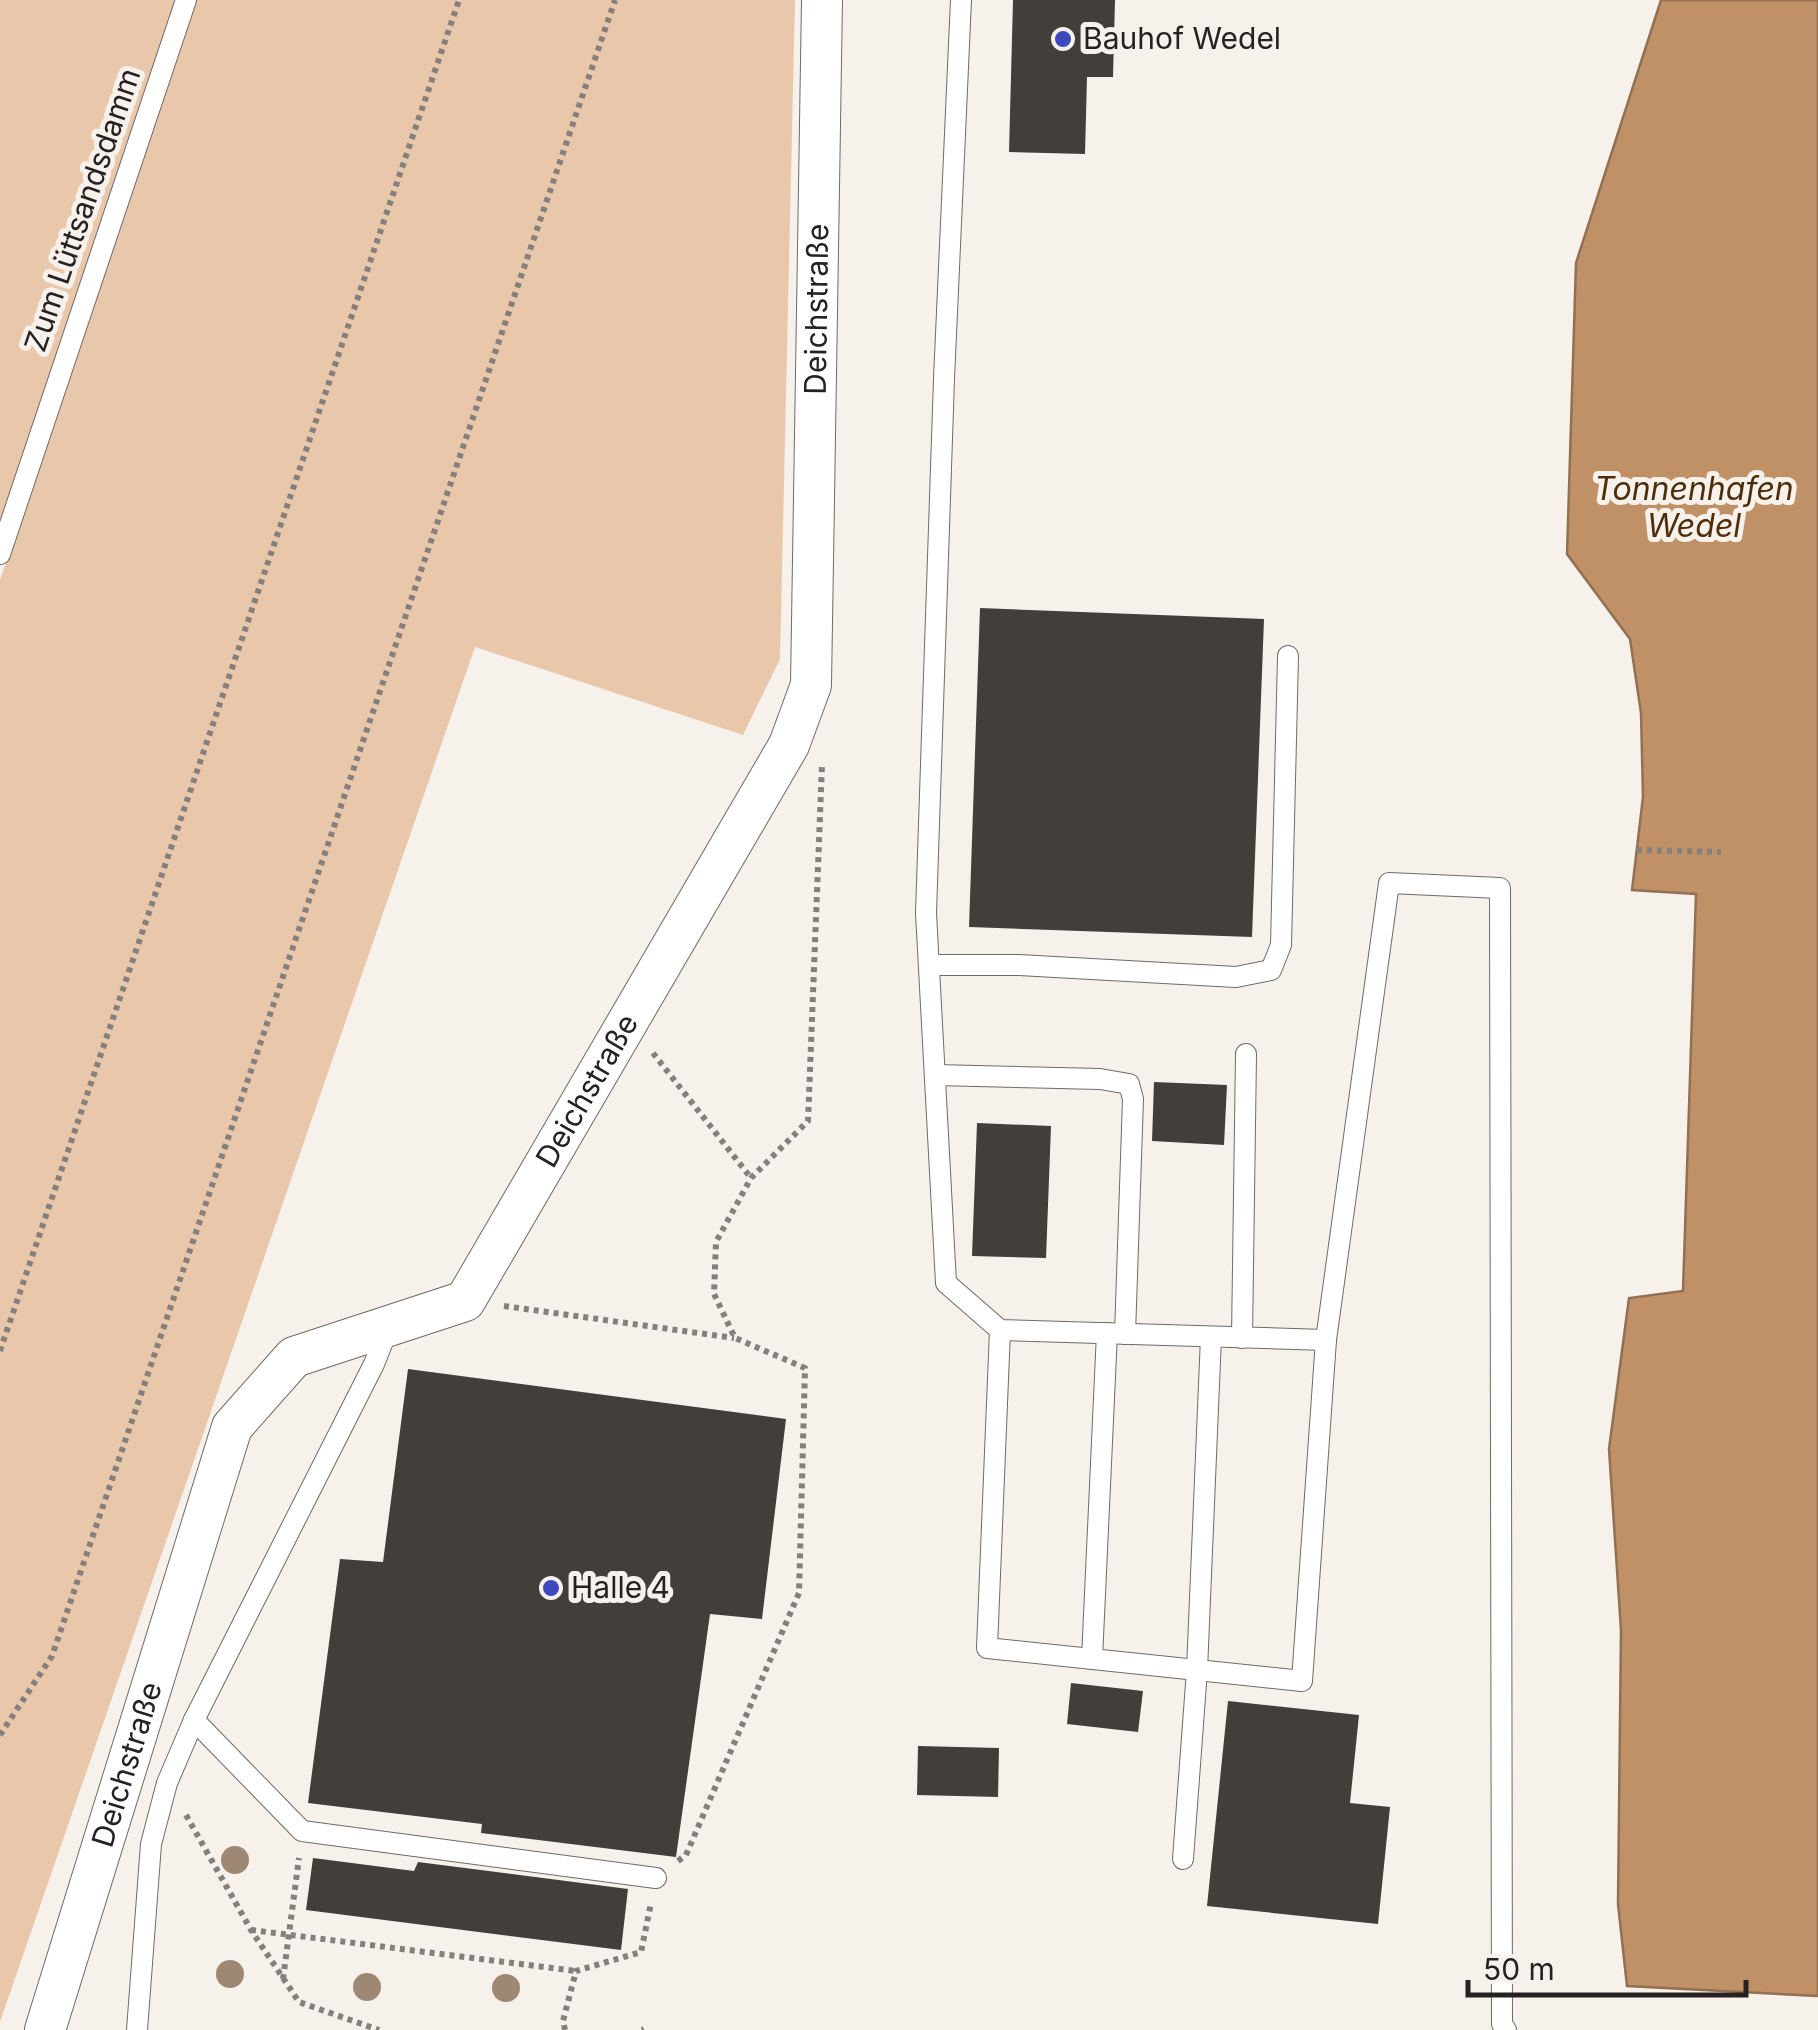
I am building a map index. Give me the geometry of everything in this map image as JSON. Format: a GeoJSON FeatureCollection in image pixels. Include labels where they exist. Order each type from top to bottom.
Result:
{"type":"FeatureCollection","features":[{"type":"Feature","properties":{"kind":"street","name":"Deichstraße"},"geometry":{"type":"LineString","coordinates":[[45,2030],[232,1427],[294,1357],[465,1301],[789,746],[810,685],[822,0]]}},
{"type":"Feature","properties":{"kind":"lane","name":"Zum Lüttsandsdamm"},"geometry":{"type":"LineString","coordinates":[[0,554],[186,0]]}},
{"type":"Feature","properties":{"kind":"lane"},"geometry":{"type":"LineString","coordinates":[[961,0],[926,913],[946,1282],[1000,1330],[1326,1340]]}},
{"type":"Feature","properties":{"kind":"lane"},"geometry":{"type":"LineString","coordinates":[[928,965],[1019,965],[1236,977],[1271,970],[1281,945],[1288,656]]}},
{"type":"Feature","properties":{"kind":"lane"},"geometry":{"type":"LineString","coordinates":[[1000,1330],[986,1648],[1302,1681],[1326,1340],[1389,882],[1500,888],[1502,2024],[1506,2030]]}},
{"type":"Feature","properties":{"kind":"lane"},"geometry":{"type":"LineString","coordinates":[[1242,1338],[1246,1054]]}},
{"type":"Feature","properties":{"kind":"lane"},"geometry":{"type":"LineString","coordinates":[[935,1075],[1129,1084],[1132,1099],[1092,1659]]}},
{"type":"Feature","properties":{"kind":"lane"},"geometry":{"type":"LineString","coordinates":[[137,2030],[152,1844],[167,1783],[194,1720],[374,1364],[390,1324]]}},
{"type":"Feature","properties":{"kind":"lane"},"geometry":{"type":"LineString","coordinates":[[1182,1860],[1196,1670],[1211,1337]]}},
{"type":"Feature","properties":{"kind":"lane"},"geometry":{"type":"LineString","coordinates":[[194,1720],[302,1831],[656,1878]]}},
{"type":"Feature","properties":{"kind":"path"},"geometry":{"type":"LineString","coordinates":[[0,1352],[458,0]]}},
{"type":"Feature","properties":{"kind":"path"},"geometry":{"type":"LineString","coordinates":[[0,1735],[52,1656],[615,0]]}},
{"type":"Feature","properties":{"kind":"path"},"geometry":{"type":"LineString","coordinates":[[736,1338],[714,1294],[716,1242],[751,1178],[808,1121],[822,751]]}},
{"type":"Feature","properties":{"kind":"path"},"geometry":{"type":"LineString","coordinates":[[1637,850],[1721,852]]}},
{"type":"Feature","properties":{"kind":"path"},"geometry":{"type":"LineString","coordinates":[[628,1020],[751,1178]]}},
{"type":"Feature","properties":{"kind":"path"},"geometry":{"type":"LineString","coordinates":[[251,1930],[576,1971],[640,1952],[656,1878],[686,1855],[799,1594],[805,1368],[736,1338],[465,1301]]}},
{"type":"Feature","properties":{"kind":"path"},"geometry":{"type":"LineString","coordinates":[[167,1783],[251,1930],[299,2002],[379,2030]]}},
{"type":"Feature","properties":{"kind":"path"},"geometry":{"type":"LineString","coordinates":[[283,1980],[302,1831]]}},
{"type":"Feature","properties":{"kind":"path"},"geometry":{"type":"LineString","coordinates":[[565,2030],[563,2021],[576,1971]]}},
{"type":"Feature","properties":{"kind":"shaded area"},"geometry":{"type":"Polygon","coordinates":[[[0,0],[176,0],[0,526],[0,0]]]}},
{"type":"Feature","properties":{"kind":"shaded area"},"geometry":{"type":"Polygon","coordinates":[[[194,0],[795,0],[780,659],[743,735],[475,647],[0,2022],[0,580],[194,0]]]}},
{"type":"Feature","properties":{"kind":"water","name":"Tonnenhafen Wedel"},"geometry":{"type":"Polygon","coordinates":[[[1661,0],[1818,0],[1818,1996],[1627,1986],[1618,1904],[1621,1630],[1609,1449],[1629,1298],[1683,1291],[1696,894],[1632,890],[1643,797],[1641,713],[1630,639],[1567,554],[1576,263],[1661,0]]]}},
{"type":"Feature","properties":{"kind":"building","name":"Bauhof Wedel"},"geometry":{"type":"Polygon","coordinates":[[[1013,0],[1115,0],[1113,77],[1087,77],[1085,154],[1009,152],[1013,0]]]}},
{"type":"Feature","properties":{"kind":"building"},"geometry":{"type":"Polygon","coordinates":[[[980,608],[1264,619],[1252,937],[969,927],[980,608]]]}},
{"type":"Feature","properties":{"kind":"building"},"geometry":{"type":"Polygon","coordinates":[[[1154,1082],[1227,1085],[1224,1145],[1152,1141],[1154,1082]]]}},
{"type":"Feature","properties":{"kind":"building"},"geometry":{"type":"Polygon","coordinates":[[[977,1123],[1051,1126],[1046,1258],[972,1256],[977,1123]]]}},
{"type":"Feature","properties":{"kind":"building","name":"Halle 4"},"geometry":{"type":"Polygon","coordinates":[[[408,1369],[786,1419],[762,1619],[710,1614],[676,1857],[481,1833],[482,1824],[308,1803],[340,1559],[383,1562],[408,1369]]]}},
{"type":"Feature","properties":{"kind":"building"},"geometry":{"type":"Polygon","coordinates":[[[1071,1683],[1143,1691],[1138,1732],[1067,1724],[1071,1683]]]}},
{"type":"Feature","properties":{"kind":"building"},"geometry":{"type":"Polygon","coordinates":[[[1228,1701],[1359,1715],[1350,1803],[1390,1807],[1378,1924],[1207,1906],[1228,1701]]]}},
{"type":"Feature","properties":{"kind":"building"},"geometry":{"type":"Polygon","coordinates":[[[918,1746],[999,1748],[998,1797],[917,1795],[918,1746]]]}},
{"type":"Feature","properties":{"kind":"building"},"geometry":{"type":"Polygon","coordinates":[[[313,1858],[414,1871],[418,1862],[628,1889],[621,1950],[306,1910],[313,1858]]]}},
{"type":"Feature","properties":{"kind":"place","name":"Bauhof Wedel"},"geometry":{"type":"Point","coordinates":[1063,39]}},
{"type":"Feature","properties":{"kind":"place","name":"Halle 4"},"geometry":{"type":"Point","coordinates":[551,1588]}}]}
